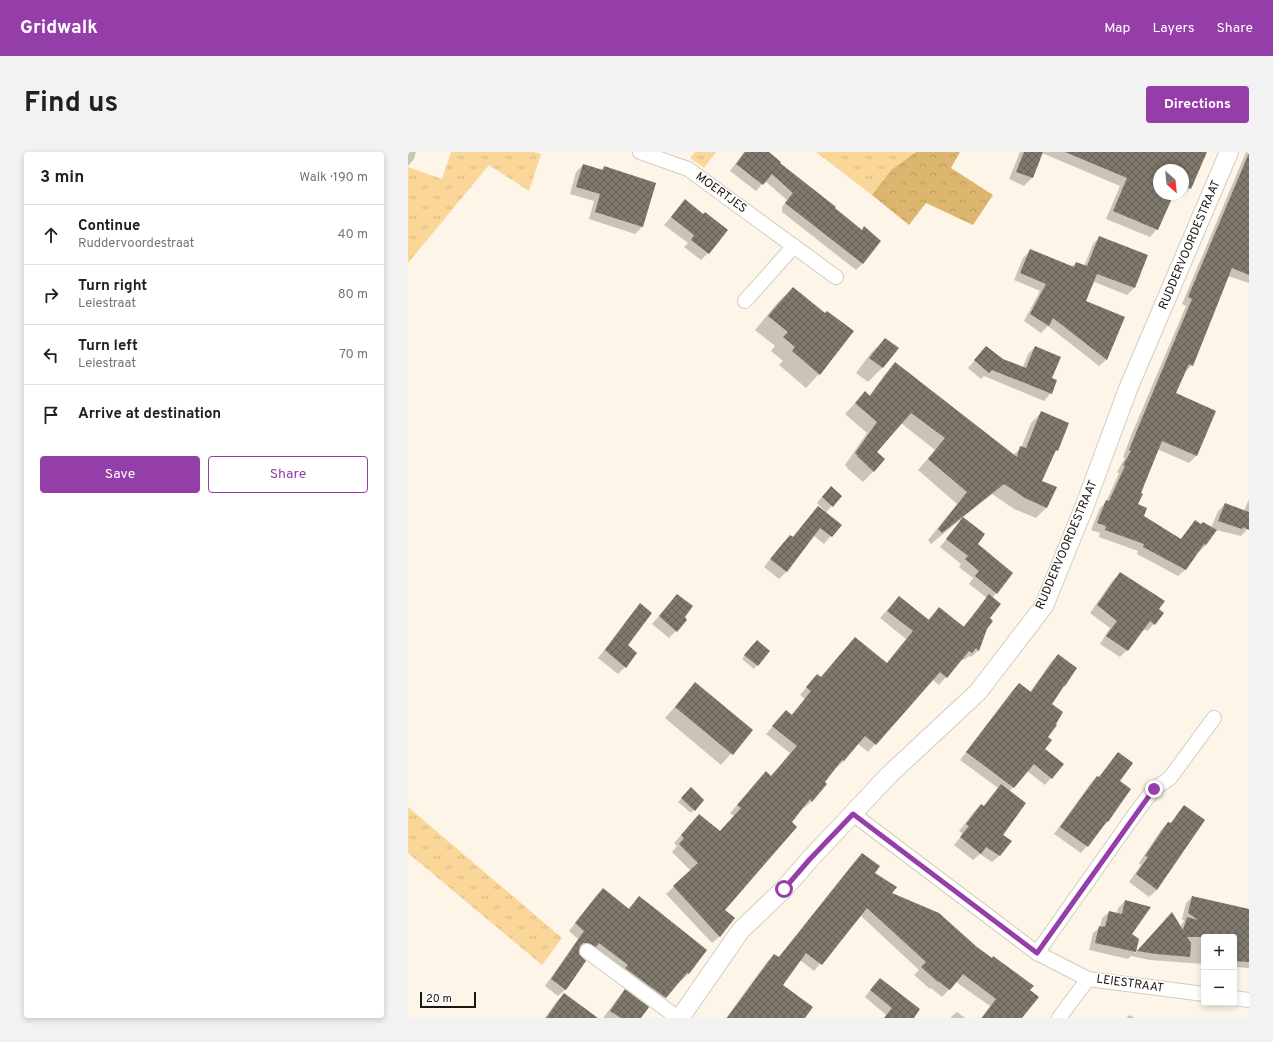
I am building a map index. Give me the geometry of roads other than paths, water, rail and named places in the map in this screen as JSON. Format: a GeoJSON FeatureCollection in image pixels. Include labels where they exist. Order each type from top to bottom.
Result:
{"type":"FeatureCollection","features":[{"type":"Feature","properties":{"kind":"street","name":"MOERTJES"},"geometry":{"type":"LineString","coordinates":[[640,152],[688,169],[836,277]]}},
{"type":"Feature","properties":{"kind":"street","name":"RUDDERVOORDESTRAAT"},"geometry":{"type":"LineString","coordinates":[[587,951],[683,1017],[741,930],[784,889],[810,859],[889,775],[978,692],[1044,606],[1085,505],[1128,388],[1229,152]]}},
{"type":"Feature","properties":{"kind":"street"},"geometry":{"type":"LineString","coordinates":[[746,301],[794,246]]}},
{"type":"Feature","properties":{"kind":"street"},"geometry":{"type":"LineString","coordinates":[[1037,953],[1135,814],[1154,789],[1170,778],[1214,718]]}},
{"type":"Feature","properties":{"kind":"street","name":"LEIESTRAAT"},"geometry":{"type":"LineString","coordinates":[[853,814],[1037,953],[1088,978],[1201,994]]}},
{"type":"Feature","properties":{"kind":"street"},"geometry":{"type":"LineString","coordinates":[[1059,1018],[1088,978]]}},
{"type":"Feature","properties":{"kind":"street"},"geometry":{"type":"LineString","coordinates":[[1237,998],[1249,1000]]}}]}
